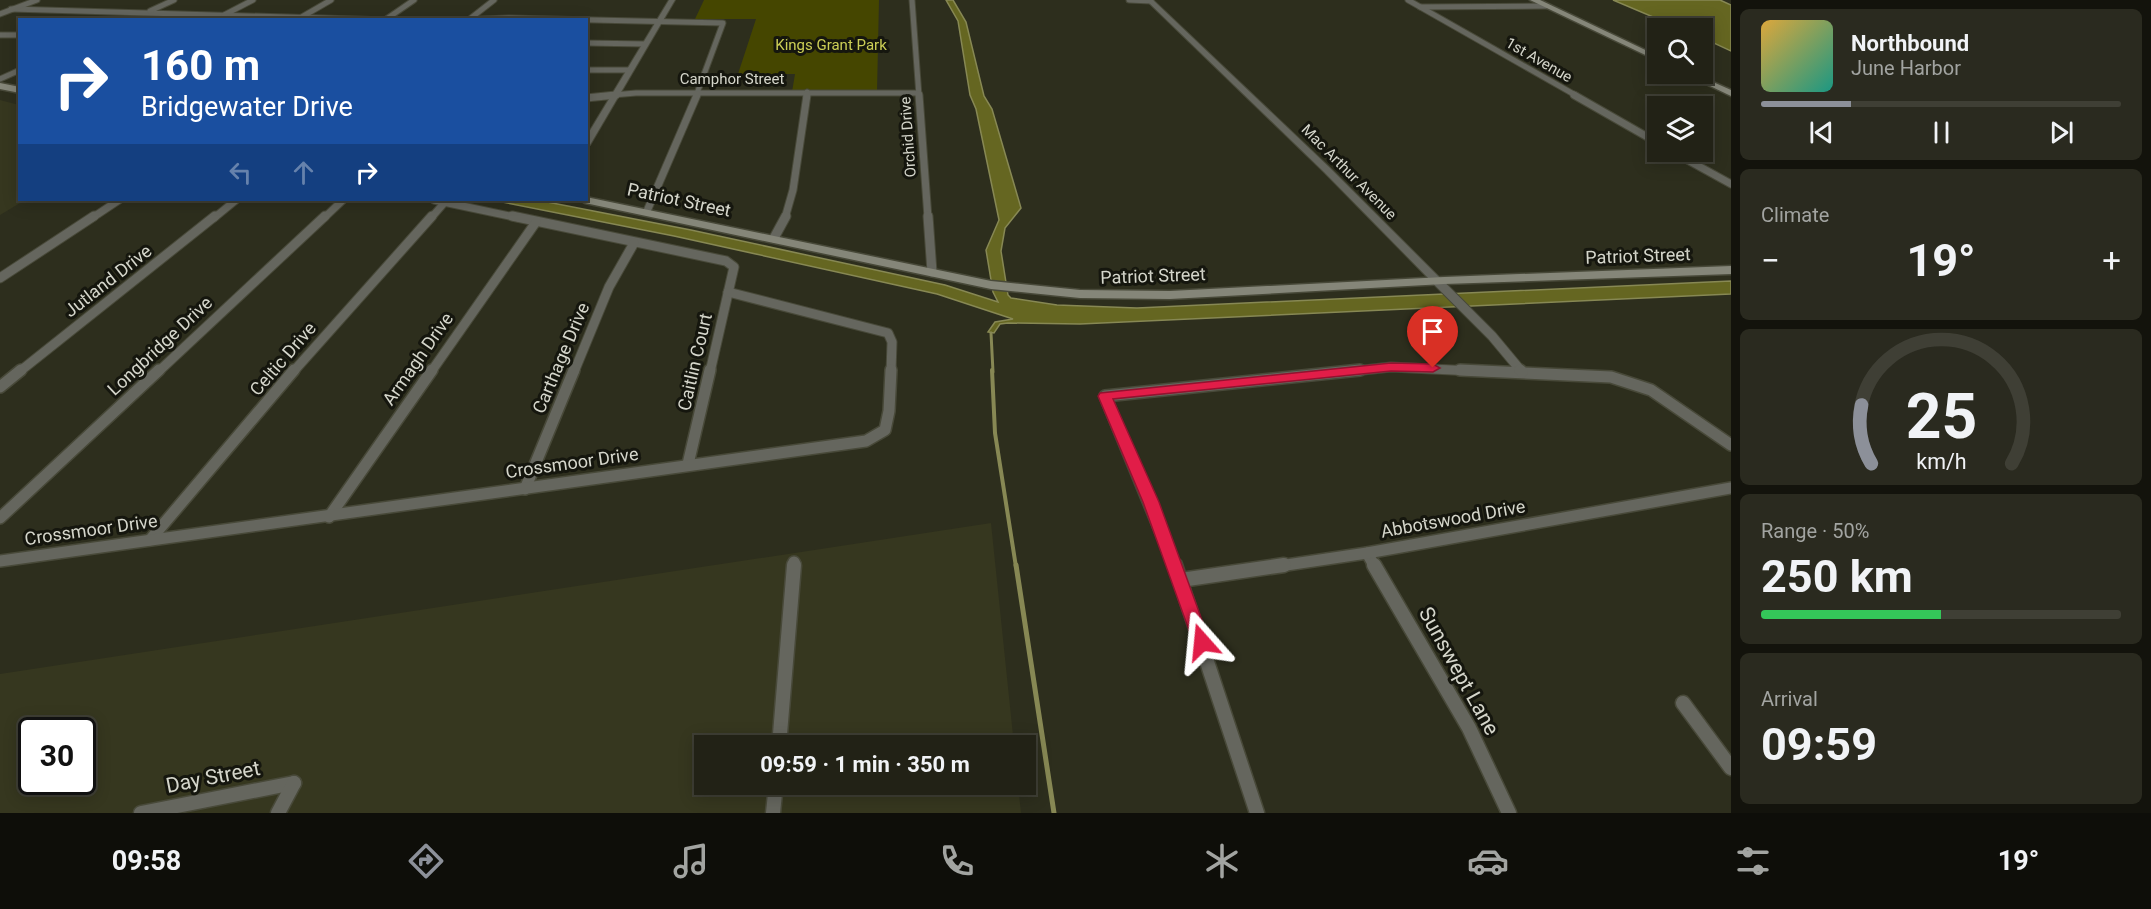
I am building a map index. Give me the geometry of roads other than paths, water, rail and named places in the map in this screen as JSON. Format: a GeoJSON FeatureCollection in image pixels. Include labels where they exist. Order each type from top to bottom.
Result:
{"type":"FeatureCollection","features":[{"type":"Feature","properties":{"kind":"main road"},"geometry":{"type":"LineString","coordinates":[[1533,0],[1647,53]]}},
{"type":"Feature","properties":{"kind":"main road"},"geometry":{"type":"LineString","coordinates":[[1711,84],[1731,93]]}},
{"type":"Feature","properties":{"kind":"main road"},"geometry":{"type":"LineString","coordinates":[[0,86],[18,90]]}},
{"type":"Feature","properties":{"kind":"main road","name":"Patriot Street"},"geometry":{"type":"LineString","coordinates":[[588,201],[647,211],[990,285],[1057,295],[1129,297],[1437,280],[1731,270]]}},
{"type":"Feature","properties":{"kind":"street"},"geometry":{"type":"LineString","coordinates":[[0,14],[38,0]]}},
{"type":"Feature","properties":{"kind":"street"},"geometry":{"type":"LineString","coordinates":[[135,18],[174,0]]}},
{"type":"Feature","properties":{"kind":"street"},"geometry":{"type":"LineString","coordinates":[[218,18],[253,0]]}},
{"type":"Feature","properties":{"kind":"street"},"geometry":{"type":"LineString","coordinates":[[11,9],[298,18],[331,0]]}},
{"type":"Feature","properties":{"kind":"street"},"geometry":{"type":"LineString","coordinates":[[387,18],[414,0]]}},
{"type":"Feature","properties":{"kind":"street"},"geometry":{"type":"LineString","coordinates":[[471,18],[494,0]]}},
{"type":"Feature","properties":{"kind":"street"},"geometry":{"type":"LineString","coordinates":[[588,142],[672,0]]}},
{"type":"Feature","properties":{"kind":"street","name":"Orchid Drive"},"geometry":{"type":"LineString","coordinates":[[912,0],[932,272]]}},
{"type":"Feature","properties":{"kind":"street"},"geometry":{"type":"LineString","coordinates":[[1129,0],[1150,1]]}},
{"type":"Feature","properties":{"kind":"street","name":"1st Avenue"},"geometry":{"type":"LineString","coordinates":[[1408,0],[1647,137]]}},
{"type":"Feature","properties":{"kind":"street","name":"Mac Arthur Avenue"},"geometry":{"type":"LineString","coordinates":[[1150,1],[1327,170],[1468,311],[1522,372]]}},
{"type":"Feature","properties":{"kind":"street"},"geometry":{"type":"LineString","coordinates":[[1420,7],[1546,6]]}},
{"type":"Feature","properties":{"kind":"street"},"geometry":{"type":"LineString","coordinates":[[588,20],[723,23],[698,92],[647,211]]}},
{"type":"Feature","properties":{"kind":"street"},"geometry":{"type":"LineString","coordinates":[[0,35],[18,35]]}},
{"type":"Feature","properties":{"kind":"street"},"geometry":{"type":"LineString","coordinates":[[588,43],[645,44]]}},
{"type":"Feature","properties":{"kind":"street"},"geometry":{"type":"LineString","coordinates":[[0,79],[18,70]]}},
{"type":"Feature","properties":{"kind":"street"},"geometry":{"type":"LineString","coordinates":[[588,70],[629,70]]}},
{"type":"Feature","properties":{"kind":"street","name":"Camphor Street"},"geometry":{"type":"LineString","coordinates":[[588,99],[615,95],[698,92],[919,93]]}},
{"type":"Feature","properties":{"kind":"street"},"geometry":{"type":"LineString","coordinates":[[774,238],[788,213],[807,92]]}},
{"type":"Feature","properties":{"kind":"street"},"geometry":{"type":"LineString","coordinates":[[1691,162],[1731,184]]}},
{"type":"Feature","properties":{"kind":"street"},"geometry":{"type":"LineString","coordinates":[[0,278],[116,201]]}},
{"type":"Feature","properties":{"kind":"street","name":"Jutland Drive"},"geometry":{"type":"LineString","coordinates":[[0,387],[235,201]]}},
{"type":"Feature","properties":{"kind":"street","name":"Longbridge Drive"},"geometry":{"type":"LineString","coordinates":[[0,518],[341,201]]}},
{"type":"Feature","properties":{"kind":"street"},"geometry":{"type":"LineString","coordinates":[[440,201],[634,243]]}},
{"type":"Feature","properties":{"kind":"street","name":"Celtic Drive"},"geometry":{"type":"LineString","coordinates":[[150,540],[308,354],[445,202]]}},
{"type":"Feature","properties":{"kind":"street","name":"Armagh Drive"},"geometry":{"type":"LineString","coordinates":[[329,517],[536,222]]}},
{"type":"Feature","properties":{"kind":"street","name":"Caitlin Court"},"geometry":{"type":"LineString","coordinates":[[634,243],[726,261],[734,267],[688,464]]}},
{"type":"Feature","properties":{"kind":"street","name":"Carthage Drive"},"geometry":{"type":"LineString","coordinates":[[525,489],[609,287],[634,243]]}},
{"type":"Feature","properties":{"kind":"street","name":"Crossmoor Drive"},"geometry":{"type":"LineString","coordinates":[[0,561],[866,441],[881,434],[887,425],[892,342],[888,333],[728,292]]}},
{"type":"Feature","properties":{"kind":"street"},"geometry":{"type":"LineString","coordinates":[[1257,813],[1181,580],[1151,502],[1105,396],[1391,367],[1611,377],[1651,390],[1731,444]]}},
{"type":"Feature","properties":{"kind":"street","name":"Abbotswood Drive"},"geometry":{"type":"LineString","coordinates":[[1181,580],[1367,553],[1731,488]]}},
{"type":"Feature","properties":{"kind":"street","name":"Sunswept Lane"},"geometry":{"type":"LineString","coordinates":[[1367,553],[1468,728],[1509,813]]}},
{"type":"Feature","properties":{"kind":"street"},"geometry":{"type":"LineString","coordinates":[[780,735],[794,562]]}},
{"type":"Feature","properties":{"kind":"street"},"geometry":{"type":"LineString","coordinates":[[1683,703],[1731,768]]}},
{"type":"Feature","properties":{"kind":"street","name":"Day Street"},"geometry":{"type":"LineString","coordinates":[[141,813],[294,783],[278,813]]}},
{"type":"Feature","properties":{"kind":"street"},"geometry":{"type":"LineString","coordinates":[[773,813],[775,795]]}},
{"type":"Feature","properties":{"kind":"waterway"},"geometry":{"type":"LineString","coordinates":[[991,333],[993,372]]}},
{"type":"Feature","properties":{"kind":"waterway"},"geometry":{"type":"LineString","coordinates":[[992,370],[995,433],[1016,567]]}},
{"type":"Feature","properties":{"kind":"waterway"},"geometry":{"type":"LineString","coordinates":[[1016,565],[1054,813]]}},
{"type":"Feature","properties":{"kind":"park label","name":"Kings Grant Park"},"geometry":{"type":"Point","coordinates":[831,45]}}]}
